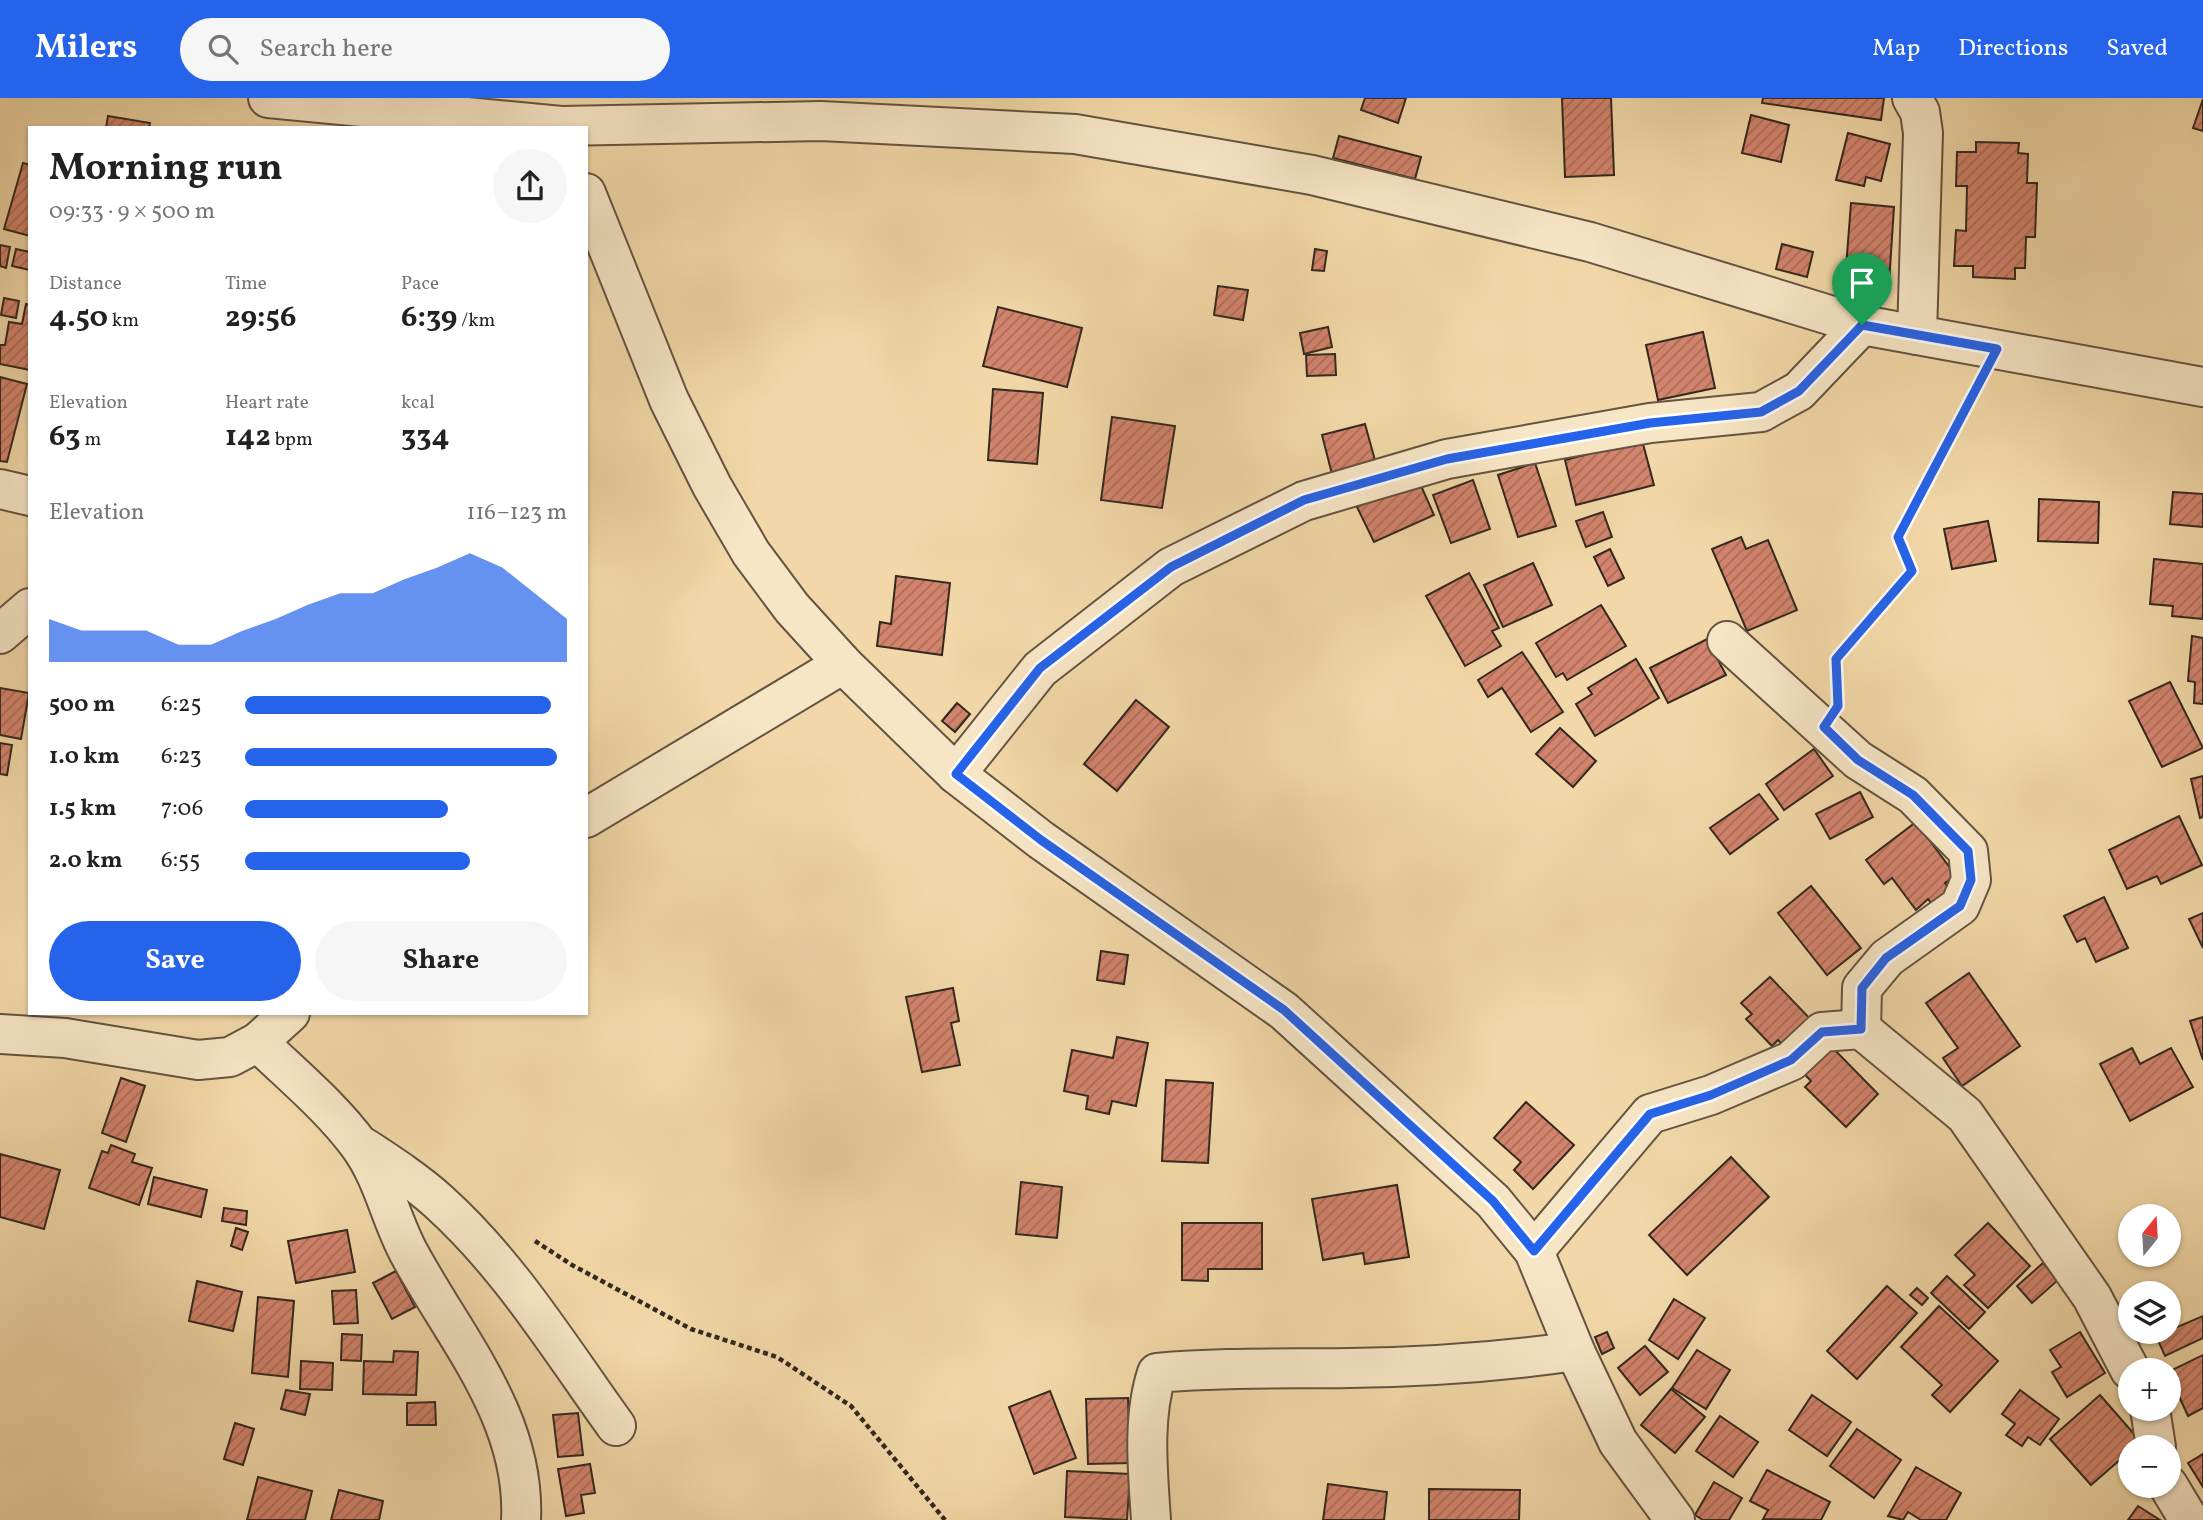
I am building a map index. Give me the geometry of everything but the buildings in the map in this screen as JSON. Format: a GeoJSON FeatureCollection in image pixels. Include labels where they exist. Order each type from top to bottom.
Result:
{"type":"FeatureCollection","features":[{"type":"Feature","properties":{"kind":"street"},"geometry":{"type":"LineString","coordinates":[[1913,98],[1920,112],[1923,133],[1917,335]]}},
{"type":"Feature","properties":{"kind":"street"},"geometry":{"type":"LineString","coordinates":[[288,99],[396,119],[558,117],[821,121],[1075,134],[1312,175],[1590,242],[1862,325],[2203,387]]}},
{"type":"Feature","properties":{"kind":"street"},"geometry":{"type":"LineString","coordinates":[[588,198],[668,400],[712,486],[751,553],[792,608],[843,664],[956,774],[1041,840],[1284,1010],[1493,1201],[1534,1251],[1575,1351],[1618,1442],[1675,1520]]}},
{"type":"Feature","properties":{"kind":"street"},"geometry":{"type":"LineString","coordinates":[[956,774],[1040,668],[1171,567],[1292,506],[1447,459],[1650,423],[1761,412],[1799,391],[1862,325]]}},
{"type":"Feature","properties":{"kind":"street"},"geometry":{"type":"LineString","coordinates":[[0,489],[28,496]]}},
{"type":"Feature","properties":{"kind":"street"},"geometry":{"type":"LineString","coordinates":[[0,634],[28,610]]}},
{"type":"Feature","properties":{"kind":"street"},"geometry":{"type":"LineString","coordinates":[[1727,641],[1858,760],[1913,795],[1968,851],[1971,880],[1960,906],[1886,958],[1862,988],[1861,1029]]}},
{"type":"Feature","properties":{"kind":"street"},"geometry":{"type":"LineString","coordinates":[[588,817],[843,664]]}},
{"type":"Feature","properties":{"kind":"street"},"geometry":{"type":"LineString","coordinates":[[0,1034],[79,1040],[198,1060],[230,1057],[258,1042],[288,1015]]}},
{"type":"Feature","properties":{"kind":"street"},"geometry":{"type":"LineString","coordinates":[[1534,1251],[1650,1114],[1711,1095],[1791,1060],[1822,1032],[1861,1029],[1965,1115],[2092,1297],[2124,1358]]}},
{"type":"Feature","properties":{"kind":"street"},"geometry":{"type":"LineString","coordinates":[[258,1042],[358,1143],[378,1173],[408,1253],[484,1378],[509,1432],[522,1498],[522,1520]]}},
{"type":"Feature","properties":{"kind":"street"},"geometry":{"type":"LineString","coordinates":[[358,1143],[409,1177],[470,1233],[508,1276],[616,1426]]}},
{"type":"Feature","properties":{"kind":"street"},"geometry":{"type":"LineString","coordinates":[[1151,1520],[1151,1392],[1157,1373],[1209,1368],[1352,1368],[1527,1358],[1575,1351]]}},
{"type":"Feature","properties":{"kind":"street"},"geometry":{"type":"LineString","coordinates":[[2176,1498],[2189,1520]]}},
{"type":"Feature","properties":{"kind":"path"},"geometry":{"type":"LineString","coordinates":[[1824,727],[1838,706],[1836,659],[1912,571],[1898,537],[1997,349]]}},
{"type":"Feature","properties":{"kind":"path"},"geometry":{"type":"LineString","coordinates":[[527,1236],[572,1265],[691,1329],[777,1357],[851,1406],[945,1520]]}},
{"type":"Feature","properties":{"kind":"route"},"geometry":{"type":"LineString","coordinates":[[1862,325],[1997,349],[1898,537],[1912,571],[1836,659],[1838,706],[1824,727],[1858,760],[1913,795],[1968,851],[1971,880],[1960,906],[1886,958],[1862,988],[1861,1029],[1822,1032],[1791,1060],[1711,1095],[1650,1114],[1534,1251],[1493,1201],[1284,1010],[1041,840],[956,774],[1040,668],[1171,567],[1304,500],[1447,459],[1650,423],[1761,412],[1799,391],[1862,325]]}}]}
